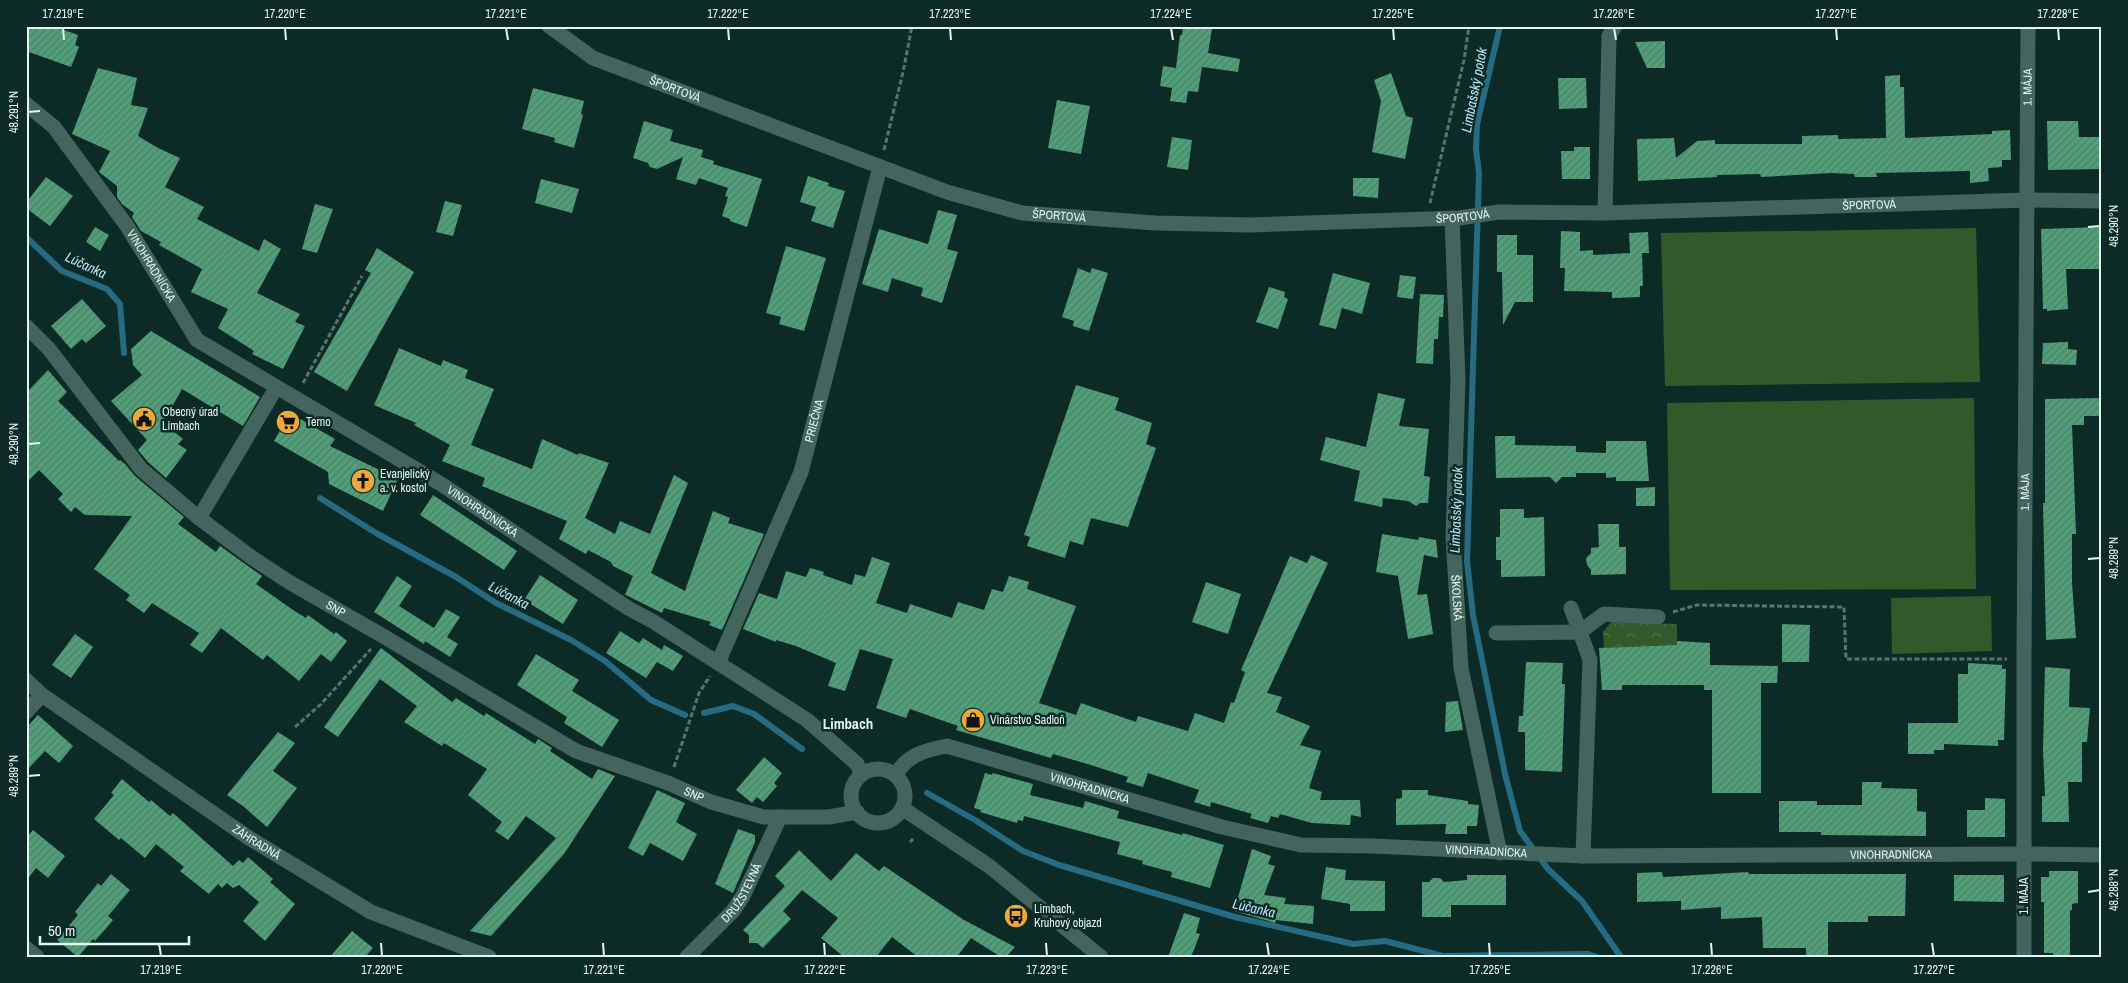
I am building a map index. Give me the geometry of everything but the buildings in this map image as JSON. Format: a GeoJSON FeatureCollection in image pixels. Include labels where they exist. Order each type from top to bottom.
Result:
{"type":"FeatureCollection","features":[{"type":"Feature","properties":{"kind":"street","name":"ŠPORTOVÁ"},"geometry":{"type":"LineString","coordinates":[[549,26],[593,58],[947,192],[1022,213],[1155,224],[1250,225],[1456,218],[1499,212],[1605,213],[2027,200],[2102,202]]}},
{"type":"Feature","properties":{"kind":"street"},"geometry":{"type":"LineString","coordinates":[[1605,213],[1609,36],[1615,26]]}},
{"type":"Feature","properties":{"kind":"street","name":"1. MÁJA"},"geometry":{"type":"LineString","coordinates":[[2024,957],[2028,26]]}},
{"type":"Feature","properties":{"kind":"street","name":"VINOHRADNÍCKA"},"geometry":{"type":"LineString","coordinates":[[26,104],[54,127],[127,226],[197,340],[441,484],[628,608],[807,720],[844,751],[862,774]]}},
{"type":"Feature","properties":{"kind":"street","name":"PRIEČNA"},"geometry":{"type":"LineString","coordinates":[[718,663],[801,472],[880,167]]}},
{"type":"Feature","properties":{"kind":"street","name":"ŠKOLSKÁ"},"geometry":{"type":"LineString","coordinates":[[1456,218],[1458,379],[1453,537],[1461,668],[1500,853]]}},
{"type":"Feature","properties":{"kind":"street","name":"SNP"},"geometry":{"type":"LineString","coordinates":[[26,326],[49,349],[141,469],[199,518],[250,557],[289,582],[576,751],[668,783],[711,802],[764,817],[829,817],[857,812]]}},
{"type":"Feature","properties":{"kind":"street"},"geometry":{"type":"LineString","coordinates":[[199,518],[276,388]]}},
{"type":"Feature","properties":{"kind":"street"},"geometry":{"type":"LineString","coordinates":[[1571,608],[1590,660],[1583,856]]}},
{"type":"Feature","properties":{"kind":"street"},"geometry":{"type":"LineString","coordinates":[[1496,633],[1580,632],[1604,614],[1658,617]]}},
{"type":"Feature","properties":{"kind":"street","name":"ZÁHRADNÁ"},"geometry":{"type":"LineString","coordinates":[[26,680],[42,695],[249,838],[371,912],[489,957]]}},
{"type":"Feature","properties":{"kind":"street"},"geometry":{"type":"LineString","coordinates":[[26,712],[42,695]]}},
{"type":"Feature","properties":{"kind":"street","name":"VINOHRADNÍCKA"},"geometry":{"type":"LineString","coordinates":[[896,776],[900,767],[913,756],[924,750],[947,746],[1222,828],[1301,845],[1374,846],[1583,856],[2102,855]]}},
{"type":"Feature","properties":{"kind":"street"},"geometry":{"type":"LineString","coordinates":[[880,769],[896,776],[902,782],[904,800],[902,808],[896,816],[880,823],[871,822],[857,812],[851,796],[852,788],[862,774],[880,769]]}},
{"type":"Feature","properties":{"kind":"street"},"geometry":{"type":"LineString","coordinates":[[902,808],[959,844],[1019,889],[1101,957]]}},
{"type":"Feature","properties":{"kind":"street","name":"DRUŽSTEVNÁ"},"geometry":{"type":"LineString","coordinates":[[687,957],[733,911],[743,896],[780,817]]}},
{"type":"Feature","properties":{"kind":"street"},"geometry":{"type":"LineString","coordinates":[[26,948],[37,957]]}},
{"type":"Feature","properties":{"kind":"path"},"geometry":{"type":"LineString","coordinates":[[880,167],[912,26]]}},
{"type":"Feature","properties":{"kind":"path"},"geometry":{"type":"LineString","coordinates":[[1427,218],[1464,60],[1469,26]]}},
{"type":"Feature","properties":{"kind":"path"},"geometry":{"type":"LineString","coordinates":[[302,385],[362,276]]}},
{"type":"Feature","properties":{"kind":"path"},"geometry":{"type":"LineString","coordinates":[[1658,617],[1697,605],[1844,607],[1846,659],[2013,659]]}},
{"type":"Feature","properties":{"kind":"path"},"geometry":{"type":"LineString","coordinates":[[295,727],[321,704],[383,636]]}},
{"type":"Feature","properties":{"kind":"path"},"geometry":{"type":"LineString","coordinates":[[668,783],[699,693],[718,663]]}},
{"type":"Feature","properties":{"kind":"green space"},"geometry":{"type":"Polygon","coordinates":[[[1976,228],[1980,382],[1665,386],[1661,233],[1976,228]]]}},
{"type":"Feature","properties":{"kind":"green space"},"geometry":{"type":"Polygon","coordinates":[[[1974,398],[1976,589],[1670,590],[1667,403],[1974,398]]]}},
{"type":"Feature","properties":{"kind":"green space"},"geometry":{"type":"Polygon","coordinates":[[[1991,596],[1992,651],[1892,654],[1891,598],[1991,596]]]}},
{"type":"Feature","properties":{"kind":"green space"},"geometry":{"type":"Polygon","coordinates":[[[1611,622],[1677,624],[1677,645],[1604,648],[1603,632],[1611,622]]]}},
{"type":"Feature","properties":{"kind":"waterway","name":"Limbašský potok"},"geometry":{"type":"LineString","coordinates":[[1500,26],[1477,124],[1476,149],[1479,173],[1467,561],[1473,615],[1505,774],[1520,831],[1548,869],[1582,901],[1621,957]]}},
{"type":"Feature","properties":{"kind":"waterway","name":"Lúčanka"},"geometry":{"type":"LineString","coordinates":[[26,237],[62,271],[107,289],[120,304],[124,353]]}},
{"type":"Feature","properties":{"kind":"waterway","name":"Lúčanka"},"geometry":{"type":"LineString","coordinates":[[320,498],[376,533],[456,577],[496,603],[571,640],[605,661],[651,700],[685,715]]}},
{"type":"Feature","properties":{"kind":"waterway","name":"Lúčanka"},"geometry":{"type":"LineString","coordinates":[[704,713],[733,706],[754,714],[802,749]]}},
{"type":"Feature","properties":{"kind":"waterway","name":"Lúčanka"},"geometry":{"type":"LineString","coordinates":[[927,793],[975,820],[1023,851],[1059,865],[1235,917],[1353,944],[1385,941],[1443,956],[1588,954],[1597,957]]}},
{"type":"Feature","properties":{"kind":"place","name":"Obecný úrad Limbach"},"geometry":{"type":"Point","coordinates":[144,419]}},
{"type":"Feature","properties":{"kind":"place","name":"Terno"},"geometry":{"type":"Point","coordinates":[288,422]}},
{"type":"Feature","properties":{"kind":"place","name":"Evanjelický a. v. kostol"},"geometry":{"type":"Point","coordinates":[363,481]}},
{"type":"Feature","properties":{"kind":"place","name":"Vinárstvo Sadloň"},"geometry":{"type":"Point","coordinates":[973,720]}},
{"type":"Feature","properties":{"kind":"place","name":"Limbach, Kruhový objazd"},"geometry":{"type":"Point","coordinates":[1016,916]}},
{"type":"Feature","properties":{"kind":"district","name":"Limbach"},"geometry":{"type":"Point","coordinates":[848,724]}}]}
